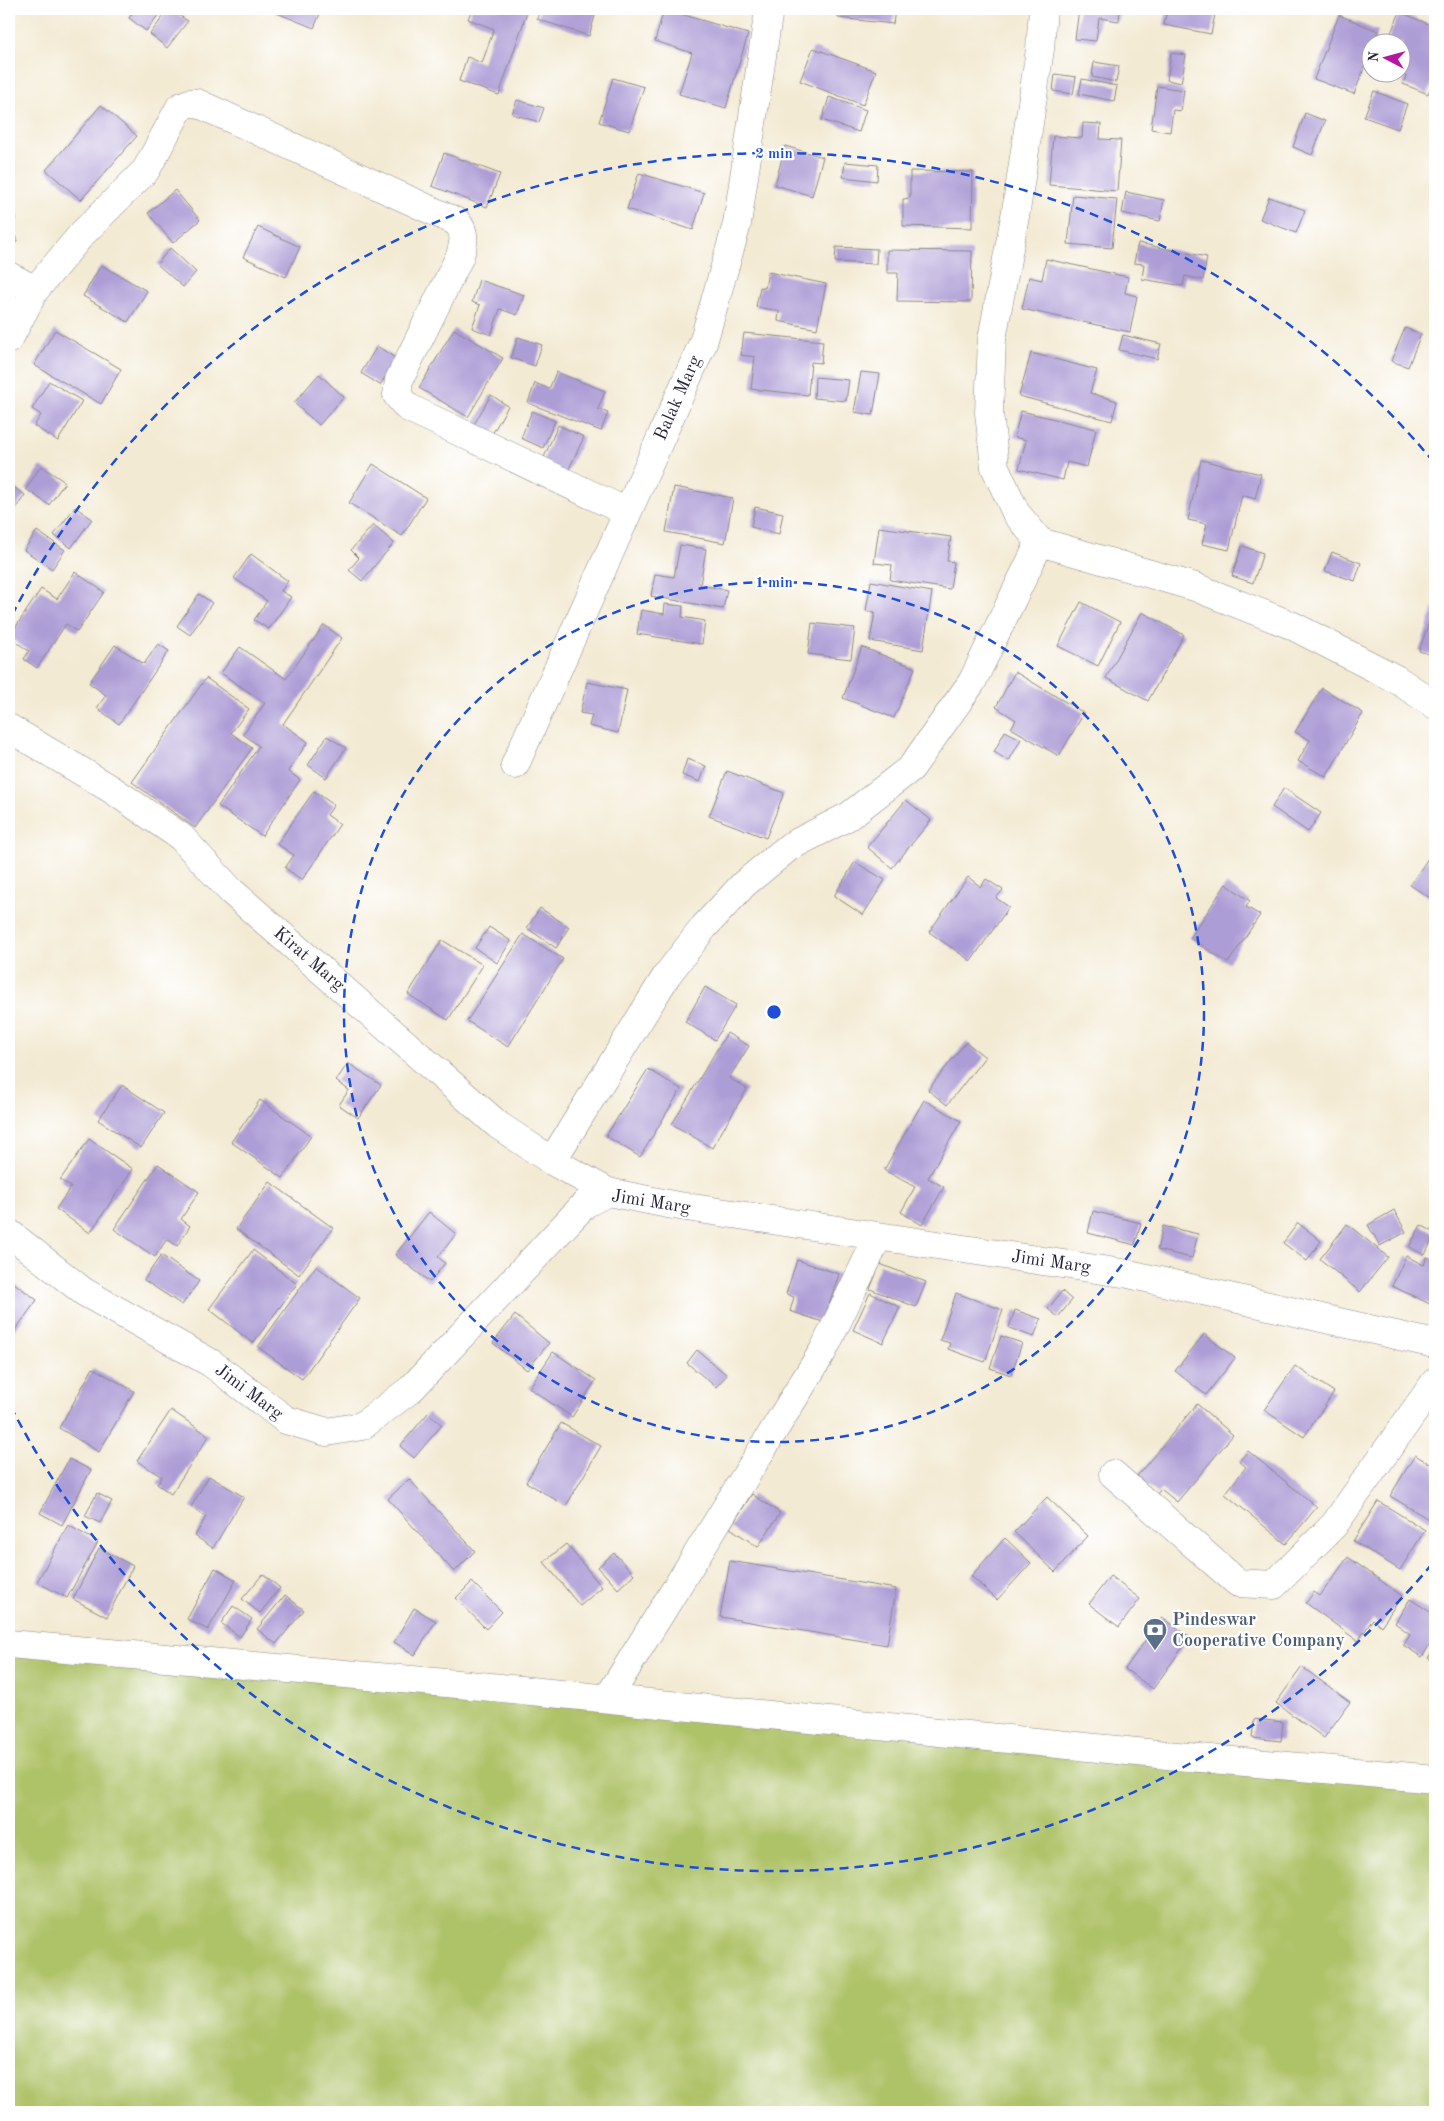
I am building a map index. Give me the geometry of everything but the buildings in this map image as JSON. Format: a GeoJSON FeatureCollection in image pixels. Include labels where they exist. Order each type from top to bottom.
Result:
{"type":"FeatureCollection","features":[{"type":"Feature","properties":{"kind":"street","name":"Balak Marg"},"geometry":{"type":"LineString","coordinates":[[515,765],[703,343],[737,224],[769,9]]}},
{"type":"Feature","properties":{"kind":"street"},"geometry":{"type":"LineString","coordinates":[[1044,9],[1018,201],[992,339],[989,413],[995,467],[1016,513],[1040,542],[1195,587],[1291,625],[1396,679],[1435,705]]}},
{"type":"Feature","properties":{"kind":"street"},"geometry":{"type":"LineString","coordinates":[[9,339],[35,290],[82,234],[146,170],[180,107],[188,103],[208,107],[457,222],[463,229],[464,240],[460,256],[399,380],[397,395],[407,407],[627,512]]}},
{"type":"Feature","properties":{"kind":"street"},"geometry":{"type":"LineString","coordinates":[[9,276],[35,290]]}},
{"type":"Feature","properties":{"kind":"street"},"geometry":{"type":"LineString","coordinates":[[552,1160],[667,975],[704,927],[744,884],[789,847],[849,816],[911,768],[972,682],[1040,542]]}},
{"type":"Feature","properties":{"kind":"street","name":"Kirat Marg"},"geometry":{"type":"LineString","coordinates":[[9,728],[111,789],[181,838],[231,890],[498,1125],[552,1160],[608,1192]]}},
{"type":"Feature","properties":{"kind":"street","name":"Jimi Marg"},"geometry":{"type":"LineString","coordinates":[[9,1233],[84,1292],[211,1363],[286,1420],[327,1432],[362,1426],[411,1389],[586,1204],[608,1192],[673,1206],[1129,1274],[1435,1344]]}},
{"type":"Feature","properties":{"kind":"street"},"geometry":{"type":"LineString","coordinates":[[608,1698],[823,1351],[878,1237]]}},
{"type":"Feature","properties":{"kind":"street"},"geometry":{"type":"LineString","coordinates":[[1113,1474],[1238,1583],[1274,1585],[1334,1525],[1435,1382]]}},
{"type":"Feature","properties":{"kind":"street"},"geometry":{"type":"LineString","coordinates":[[9,1644],[608,1698],[1177,1756],[1435,1779]]}},
{"type":"Feature","properties":{"kind":"green space"},"geometry":{"type":"Polygon","coordinates":[[[9,1644],[1435,1779],[1435,2112],[9,2112],[9,1644]]]}},
{"type":"Feature","properties":{"kind":"place","name":"Pindeswar Cooperative Company"},"geometry":{"type":"Point","coordinates":[1155,1651]}}]}
